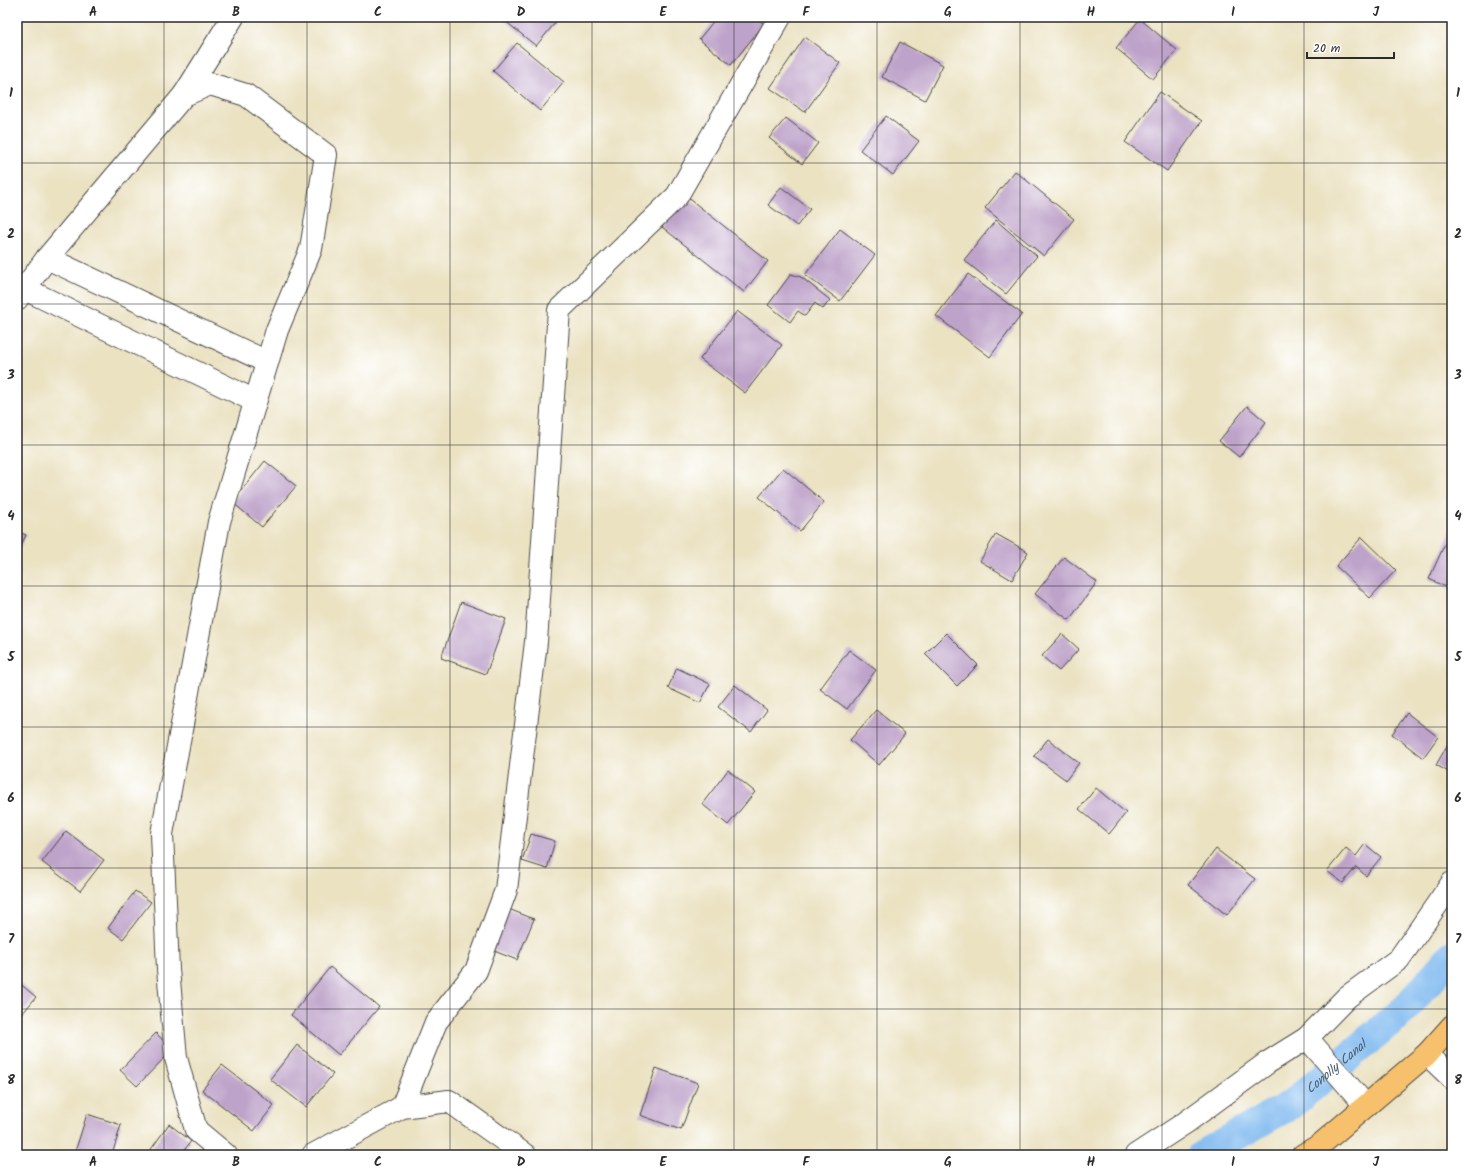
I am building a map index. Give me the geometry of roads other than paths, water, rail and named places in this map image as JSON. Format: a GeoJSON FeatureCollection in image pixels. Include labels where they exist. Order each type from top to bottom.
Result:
{"type":"FeatureCollection","features":[{"type":"Feature","properties":{"kind":"main road"},"geometry":{"type":"LineString","coordinates":[[1303,1155],[1320,1144],[1427,1054],[1452,1026]]}},
{"type":"Feature","properties":{"kind":"street"},"geometry":{"type":"LineString","coordinates":[[233,17],[184,95],[47,258],[21,294],[255,401]]}},
{"type":"Feature","properties":{"kind":"street"},"geometry":{"type":"LineString","coordinates":[[402,1107],[436,1022],[476,971],[506,890],[536,642],[559,310],[677,196],[780,17]]}},
{"type":"Feature","properties":{"kind":"street"},"geometry":{"type":"LineString","coordinates":[[184,95],[210,84],[246,95],[326,155],[311,249],[277,330],[219,522],[162,834],[168,969],[176,1058],[196,1130],[226,1155]]}},
{"type":"Feature","properties":{"kind":"street"},"geometry":{"type":"LineString","coordinates":[[47,258],[267,362]]}},
{"type":"Feature","properties":{"kind":"street"},"geometry":{"type":"LineString","coordinates":[[1136,1155],[1185,1123],[1267,1063],[1307,1038],[1347,997],[1399,958],[1452,883]]}},
{"type":"Feature","properties":{"kind":"street"},"geometry":{"type":"LineString","coordinates":[[1307,1038],[1366,1106]]}},
{"type":"Feature","properties":{"kind":"street"},"geometry":{"type":"LineString","coordinates":[[1427,1054],[1452,1078]]}},
{"type":"Feature","properties":{"kind":"street"},"geometry":{"type":"LineString","coordinates":[[314,1155],[402,1107],[449,1101],[525,1155]]}},
{"type":"Feature","properties":{"kind":"waterway","name":"Conolly Canal"},"geometry":{"type":"LineString","coordinates":[[1202,1155],[1292,1104],[1404,1010],[1452,955]]}}]}
